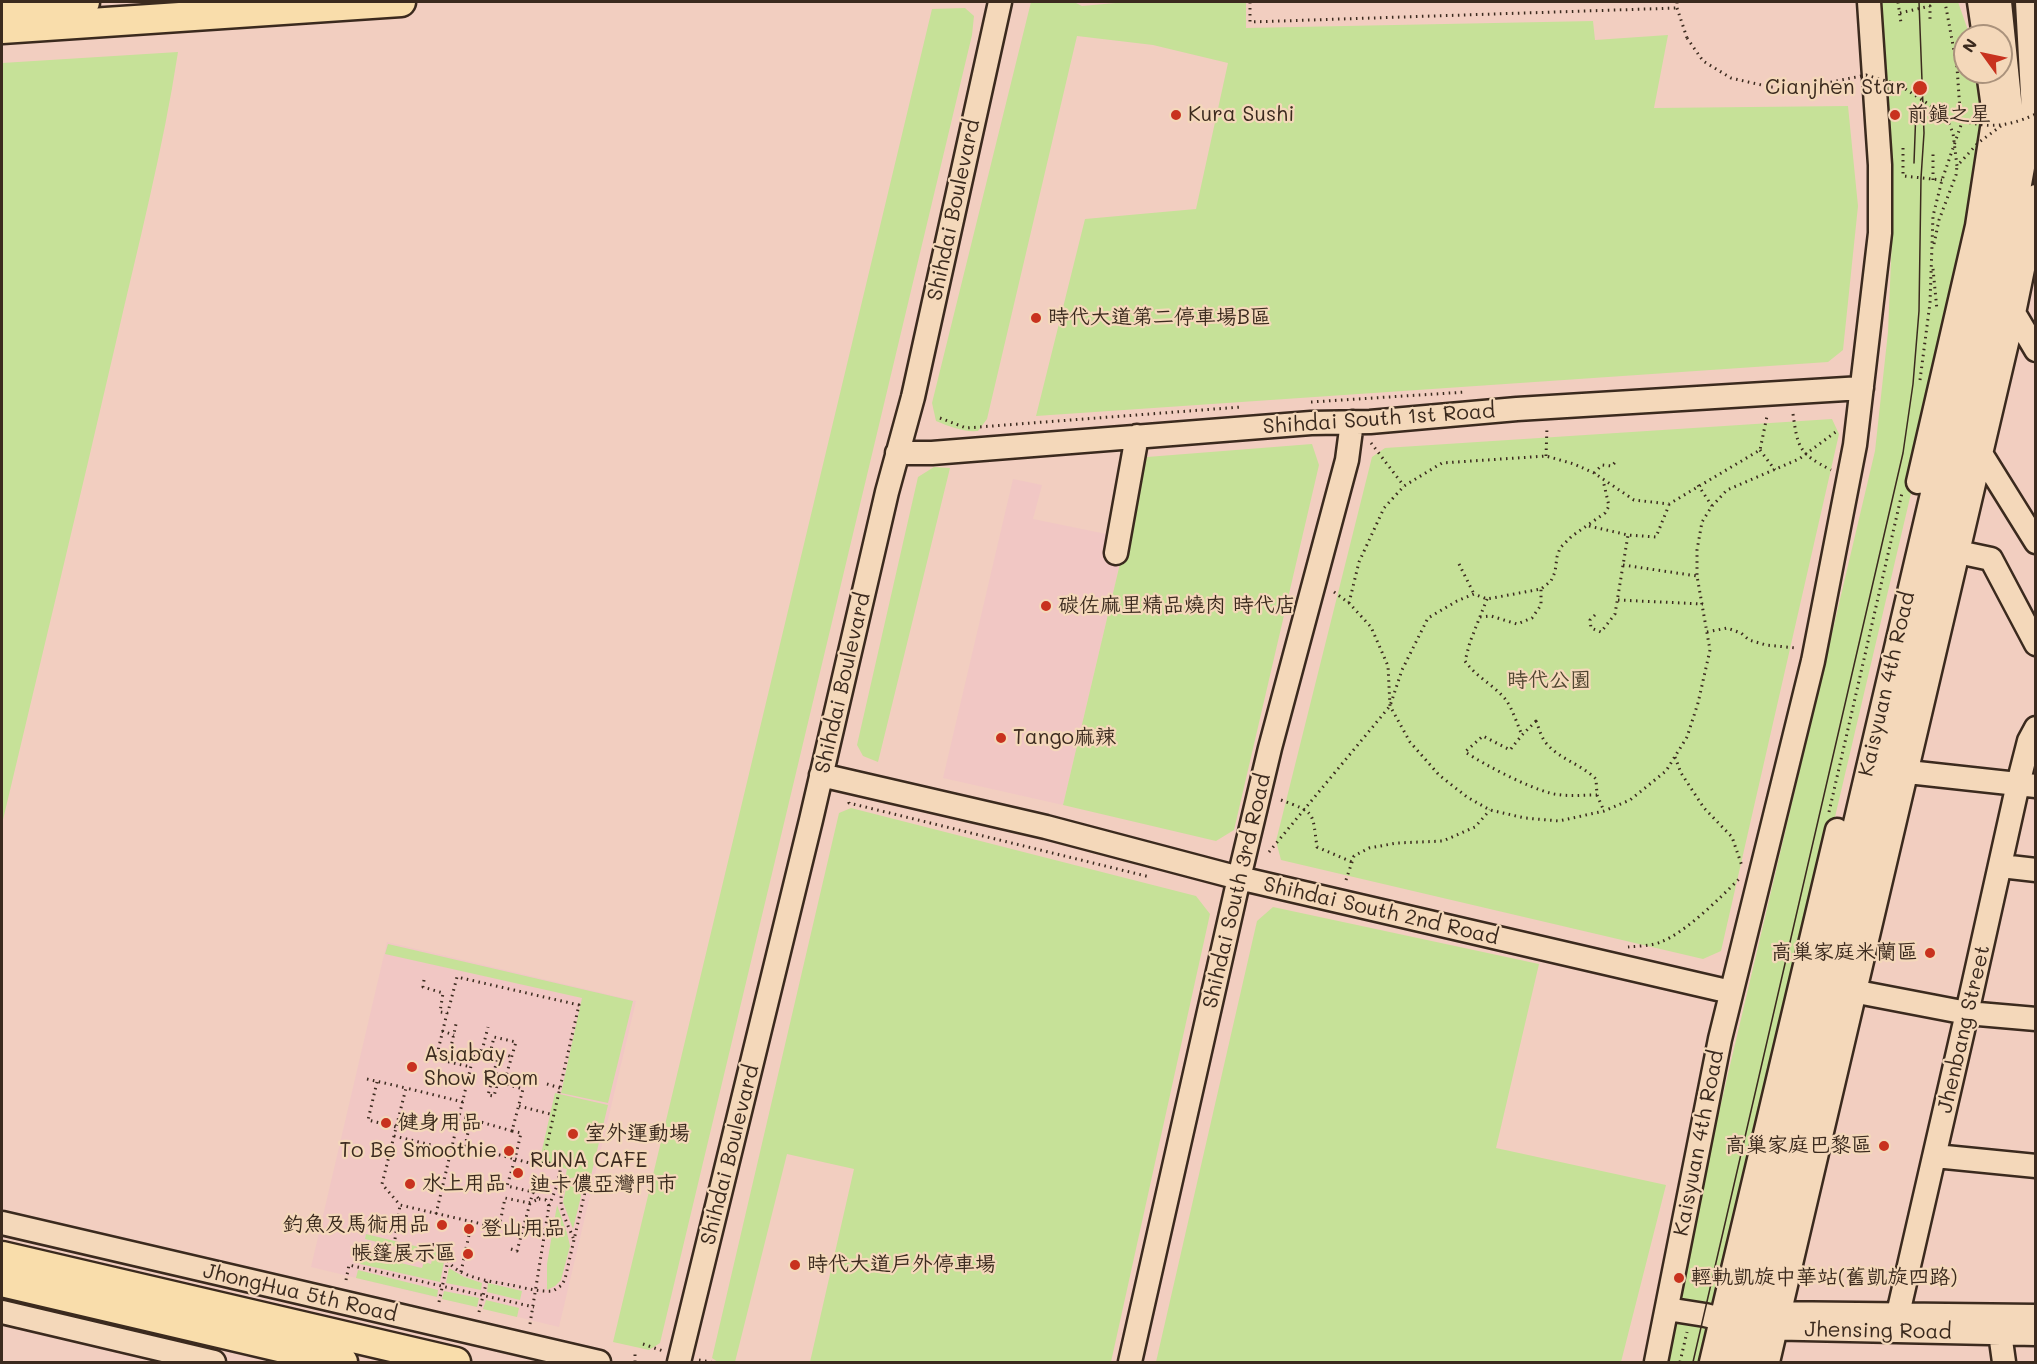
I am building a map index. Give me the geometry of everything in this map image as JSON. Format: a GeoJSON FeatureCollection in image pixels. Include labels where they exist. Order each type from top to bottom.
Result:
{"type":"FeatureCollection","features":[{"type":"Feature","properties":{"kind":"main road"},"geometry":{"type":"LineString","coordinates":[[2,8],[86,2]]}},
{"type":"Feature","properties":{"kind":"main road"},"geometry":{"type":"LineString","coordinates":[[2,29],[401,2]]}},
{"type":"Feature","properties":{"kind":"main road","name":"JhongHua 5th Road"},"geometry":{"type":"LineString","coordinates":[[2,1256],[198,1315],[343,1362]]}},
{"type":"Feature","properties":{"kind":"main road","name":"JhongHua 5th Road"},"geometry":{"type":"LineString","coordinates":[[2,1282],[456,1362]]}},
{"type":"Feature","properties":{"kind":"street","name":"Shihdai Boulevard"},"geometry":{"type":"LineString","coordinates":[[679,1362],[897,453],[913,397],[1000,2]]}},
{"type":"Feature","properties":{"kind":"street","name":"Kaisyuan 4th Road"},"geometry":{"type":"LineString","coordinates":[[1656,1362],[1720,1039],[1814,661],[1855,445],[1880,233],[1880,165],[1869,2]]}},
{"type":"Feature","properties":{"kind":"street"},"geometry":{"type":"LineString","coordinates":[[1979,2],[1982,24]]}},
{"type":"Feature","properties":{"kind":"street","name":"Kaisyuan 4th Road"},"geometry":{"type":"LineString","coordinates":[[1828,986],[1908,772],[1958,552],[1974,446],[1986,311],[2012,119],[2000,2]]}},
{"type":"Feature","properties":{"kind":"street","name":"Kaisyuan 4th Road"},"geometry":{"type":"LineString","coordinates":[[1749,1362],[1753,1320],[1828,986],[2033,112],[2027,2]]}},
{"type":"Feature","properties":{"kind":"street","name":"Kaisyuan 4th Road"},"geometry":{"type":"LineString","coordinates":[[1986,311],[1977,226],[1994,115],[1990,84]]}},
{"type":"Feature","properties":{"kind":"street","name":"Kaisyuan 4th Road"},"geometry":{"type":"LineString","coordinates":[[1986,311],[2032,237],[2036,196]]}},
{"type":"Feature","properties":{"kind":"street"},"geometry":{"type":"LineString","coordinates":[[1986,311],[2036,350]]}},
{"type":"Feature","properties":{"kind":"street","name":"Shihdai South 1st Road"},"geometry":{"type":"LineString","coordinates":[[897,453],[932,453],[1311,423],[1370,422],[1517,409],[1862,388]]}},
{"type":"Feature","properties":{"kind":"street","name":"Shihdai South 3rd Road"},"geometry":{"type":"LineString","coordinates":[[1130,1362],[1239,878],[1270,748],[1347,460],[1352,422]]}},
{"type":"Feature","properties":{"kind":"street"},"geometry":{"type":"LineString","coordinates":[[1116,553],[1137,436]]}},
{"type":"Feature","properties":{"kind":"street","name":"Kaisyuan 4th Road"},"geometry":{"type":"LineString","coordinates":[[1729,1362],[1753,1320],[1828,986],[1974,446]]}},
{"type":"Feature","properties":{"kind":"street"},"geometry":{"type":"LineString","coordinates":[[1974,446],[2036,542]]}},
{"type":"Feature","properties":{"kind":"street"},"geometry":{"type":"LineString","coordinates":[[1958,552],[1991,559],[2036,644]]}},
{"type":"Feature","properties":{"kind":"street","name":"Jhenbang Street"},"geometry":{"type":"LineString","coordinates":[[1896,1323],[2001,866],[2027,785],[2029,741],[2036,728]]}},
{"type":"Feature","properties":{"kind":"street"},"geometry":{"type":"LineString","coordinates":[[1908,772],[2027,785]]}},
{"type":"Feature","properties":{"kind":"street","name":"Shihdai South 2nd Road"},"geometry":{"type":"LineString","coordinates":[[821,775],[1046,827],[1239,878],[1731,992]]}},
{"type":"Feature","properties":{"kind":"street"},"geometry":{"type":"LineString","coordinates":[[2001,866],[2036,870]]}},
{"type":"Feature","properties":{"kind":"street"},"geometry":{"type":"LineString","coordinates":[[1828,986],[1967,1013],[2036,1019]]}},
{"type":"Feature","properties":{"kind":"street"},"geometry":{"type":"LineString","coordinates":[[1935,1156],[2036,1167]]}},
{"type":"Feature","properties":{"kind":"street","name":"JhongHua 5th Road"},"geometry":{"type":"LineString","coordinates":[[2,1223],[598,1362]]}},
{"type":"Feature","properties":{"kind":"street","name":"Jhensing Road"},"geometry":{"type":"LineString","coordinates":[[1667,1310],[1753,1320],[1896,1323],[1999,1324],[2036,1316]]}},
{"type":"Feature","properties":{"kind":"street"},"geometry":{"type":"LineString","coordinates":[[2,1312],[202,1360],[198,1315]]}},
{"type":"Feature","properties":{"kind":"street","name":"Kaisyuan 4th Road"},"geometry":{"type":"LineString","coordinates":[[1711,1362],[1753,1320]]}},
{"type":"Feature","properties":{"kind":"street","name":"Kaisyuan 4th Road"},"geometry":{"type":"LineString","coordinates":[[1753,1320],[1768,1362]]}},
{"type":"Feature","properties":{"kind":"street"},"geometry":{"type":"LineString","coordinates":[[1999,1324],[2004,1362]]}},
{"type":"Feature","properties":{"kind":"street","name":"Jhensing Road"},"geometry":{"type":"LineString","coordinates":[[1999,1324],[2036,1334]]}},
{"type":"Feature","properties":{"kind":"path"},"geometry":{"type":"LineString","coordinates":[[1250,2],[1250,22],[1677,8]]}},
{"type":"Feature","properties":{"kind":"path"},"geometry":{"type":"LineString","coordinates":[[1677,2],[1687,38],[1703,61],[1731,78],[1770,87],[1802,88],[1866,75],[1904,88],[1945,115],[1977,124],[2001,126]]}},
{"type":"Feature","properties":{"kind":"path"},"geometry":{"type":"LineString","coordinates":[[1898,2],[1901,23]]}},
{"type":"Feature","properties":{"kind":"path"},"geometry":{"type":"LineString","coordinates":[[1920,381],[1930,303],[1933,216],[1942,180],[1961,125],[1957,67],[1945,2]]}},
{"type":"Feature","properties":{"kind":"path"},"geometry":{"type":"LineString","coordinates":[[1899,13],[1930,6],[1930,21]]}},
{"type":"Feature","properties":{"kind":"path"},"geometry":{"type":"LineString","coordinates":[[1957,166],[1978,142],[2001,126],[2036,114]]}},
{"type":"Feature","properties":{"kind":"path"},"geometry":{"type":"LineString","coordinates":[[1945,115],[1953,133],[1957,166],[1956,175],[1939,220],[1934,244],[1933,267],[1986,311]]}},
{"type":"Feature","properties":{"kind":"path"},"geometry":{"type":"LineString","coordinates":[[1904,148],[1904,177],[1942,180]]}},
{"type":"Feature","properties":{"kind":"path"},"geometry":{"type":"LineString","coordinates":[[1933,180],[1934,150]]}},
{"type":"Feature","properties":{"kind":"path"},"geometry":{"type":"LineString","coordinates":[[1311,402],[1476,392]]}},
{"type":"Feature","properties":{"kind":"path"},"geometry":{"type":"LineString","coordinates":[[940,418],[966,428],[1241,407]]}},
{"type":"Feature","properties":{"kind":"path"},"geometry":{"type":"LineString","coordinates":[[1792,414],[1797,442],[1805,454],[1836,472]]}},
{"type":"Feature","properties":{"kind":"path"},"geometry":{"type":"LineString","coordinates":[[1589,526],[1628,535],[1656,537],[1669,504],[1760,450],[1767,416]]}},
{"type":"Feature","properties":{"kind":"path"},"geometry":{"type":"LineString","coordinates":[[1546,456],[1547,427]]}},
{"type":"Feature","properties":{"kind":"path"},"geometry":{"type":"LineString","coordinates":[[1334,592],[1349,603],[1371,627],[1388,666],[1390,706],[1410,742],[1439,775],[1467,797],[1490,810],[1525,818],[1559,821],[1604,811],[1630,800],[1666,771],[1687,737],[1698,703],[1710,650],[1697,576],[1697,550],[1702,522],[1712,506],[1727,490],[1775,470],[1805,454],[1839,430]]}},
{"type":"Feature","properties":{"kind":"path"},"geometry":{"type":"LineString","coordinates":[[1371,443],[1404,486]]}},
{"type":"Feature","properties":{"kind":"path"},"geometry":{"type":"LineString","coordinates":[[1760,450],[1775,470]]}},
{"type":"Feature","properties":{"kind":"path"},"geometry":{"type":"LineString","coordinates":[[1349,603],[1359,562],[1384,508],[1404,486],[1442,463],[1546,456],[1574,464],[1594,473],[1634,500],[1669,504]]}},
{"type":"Feature","properties":{"kind":"path"},"geometry":{"type":"LineString","coordinates":[[1594,473],[1602,465],[1612,466],[1617,460]]}},
{"type":"Feature","properties":{"kind":"path"},"geometry":{"type":"LineString","coordinates":[[1459,564],[1474,594],[1487,599],[1541,589],[1551,581],[1556,572],[1560,548],[1572,536],[1605,513],[1609,506],[1603,480]]}},
{"type":"Feature","properties":{"kind":"path"},"geometry":{"type":"LineString","coordinates":[[1829,814],[1904,485]]}},
{"type":"Feature","properties":{"kind":"path"},"geometry":{"type":"LineString","coordinates":[[1698,486],[1712,506]]}},
{"type":"Feature","properties":{"kind":"path"},"geometry":{"type":"LineString","coordinates":[[1595,615],[1590,620],[1591,628],[1601,632],[1615,614],[1628,535]]}},
{"type":"Feature","properties":{"kind":"path"},"geometry":{"type":"LineString","coordinates":[[1623,565],[1697,576]]}},
{"type":"Feature","properties":{"kind":"path"},"geometry":{"type":"LineString","coordinates":[[1480,617],[1491,616],[1516,624],[1532,618],[1541,605],[1541,589]]}},
{"type":"Feature","properties":{"kind":"path"},"geometry":{"type":"LineString","coordinates":[[1269,852],[1390,706],[1402,670],[1428,618],[1474,594]]}},
{"type":"Feature","properties":{"kind":"path"},"geometry":{"type":"LineString","coordinates":[[1487,599],[1465,661],[1472,672],[1507,701],[1522,735]]}},
{"type":"Feature","properties":{"kind":"path"},"geometry":{"type":"LineString","coordinates":[[1617,600],[1703,604]]}},
{"type":"Feature","properties":{"kind":"path"},"geometry":{"type":"LineString","coordinates":[[1707,632],[1727,628],[1741,633],[1749,640],[1766,645],[1796,648]]}},
{"type":"Feature","properties":{"kind":"path"},"geometry":{"type":"LineString","coordinates":[[1597,795],[1575,796],[1550,793],[1481,762],[1465,752],[1483,736],[1510,750],[1536,721],[1545,742],[1560,756],[1586,770],[1596,779],[1597,795],[1604,811]]}},
{"type":"Feature","properties":{"kind":"path"},"geometry":{"type":"LineString","coordinates":[[1626,948],[1660,942],[1688,925],[1745,873],[1732,837],[1704,808],[1681,773],[1675,757]]}},
{"type":"Feature","properties":{"kind":"path"},"geometry":{"type":"LineString","coordinates":[[1281,800],[1304,808],[1312,815],[1317,847],[1352,862]]}},
{"type":"Feature","properties":{"kind":"path"},"geometry":{"type":"LineString","coordinates":[[849,804],[1150,877]]}},
{"type":"Feature","properties":{"kind":"path"},"geometry":{"type":"LineString","coordinates":[[1346,880],[1354,856],[1369,848],[1397,843],[1443,841],[1475,827],[1490,810]]}},
{"type":"Feature","properties":{"kind":"path"},"geometry":{"type":"LineString","coordinates":[[449,1008],[457,977],[579,1005],[543,1161],[537,1165],[465,1146],[471,1119]]}},
{"type":"Feature","properties":{"kind":"path"},"geometry":{"type":"LineString","coordinates":[[424,980],[423,987],[443,993],[440,1012],[447,1013],[436,1059],[471,1067]]}},
{"type":"Feature","properties":{"kind":"path"},"geometry":{"type":"LineString","coordinates":[[448,1061],[456,1024]]}},
{"type":"Feature","properties":{"kind":"path"},"geometry":{"type":"LineString","coordinates":[[482,1052],[488,1027]]}},
{"type":"Feature","properties":{"kind":"path"},"geometry":{"type":"LineString","coordinates":[[442,1031],[454,1035]]}},
{"type":"Feature","properties":{"kind":"path"},"geometry":{"type":"LineString","coordinates":[[490,1053],[494,1038],[516,1042],[506,1076],[493,1073]]}},
{"type":"Feature","properties":{"kind":"path"},"geometry":{"type":"LineString","coordinates":[[436,1214],[475,1049],[498,1056]]}},
{"type":"Feature","properties":{"kind":"path"},"geometry":{"type":"LineString","coordinates":[[498,1082],[494,1096],[488,1095],[498,1056],[501,1053],[512,1056]]}},
{"type":"Feature","properties":{"kind":"path"},"geometry":{"type":"LineString","coordinates":[[367,1079],[463,1102]]}},
{"type":"Feature","properties":{"kind":"path"},"geometry":{"type":"LineString","coordinates":[[492,1080],[524,1089],[513,1131]]}},
{"type":"Feature","properties":{"kind":"path"},"geometry":{"type":"LineString","coordinates":[[377,1082],[368,1120],[396,1127]]}},
{"type":"Feature","properties":{"kind":"path"},"geometry":{"type":"LineString","coordinates":[[547,1084],[560,1088]]}},
{"type":"Feature","properties":{"kind":"path"},"geometry":{"type":"LineString","coordinates":[[406,1088],[382,1184],[400,1205],[499,1228],[505,1198],[530,1203],[540,1199],[546,1200],[549,1206]]}},
{"type":"Feature","properties":{"kind":"path"},"geometry":{"type":"LineString","coordinates":[[519,1106],[554,1115]]}},
{"type":"Feature","properties":{"kind":"path"},"geometry":{"type":"LineString","coordinates":[[460,1116],[521,1133],[507,1186],[533,1192],[540,1199]]}},
{"type":"Feature","properties":{"kind":"path"},"geometry":{"type":"LineString","coordinates":[[394,1136],[452,1150]]}},
{"type":"Feature","properties":{"kind":"path"},"geometry":{"type":"LineString","coordinates":[[530,1324],[549,1206],[558,1183],[561,1165],[543,1161]]}},
{"type":"Feature","properties":{"kind":"path"},"geometry":{"type":"LineString","coordinates":[[448,1260],[461,1272],[487,1280],[553,1292],[562,1285],[574,1240],[585,1192],[578,1181],[573,1180],[565,1187],[560,1203],[574,1240]]}},
{"type":"Feature","properties":{"kind":"path"},"geometry":{"type":"LineString","coordinates":[[512,1249],[517,1251],[533,1192]]}},
{"type":"Feature","properties":{"kind":"path"},"geometry":{"type":"LineString","coordinates":[[395,1239],[400,1205]]}},
{"type":"Feature","properties":{"kind":"path"},"geometry":{"type":"LineString","coordinates":[[461,1272],[472,1221]]}},
{"type":"Feature","properties":{"kind":"path"},"geometry":{"type":"LineString","coordinates":[[427,1246],[430,1244],[446,1245],[448,1260],[439,1302]]}},
{"type":"Feature","properties":{"kind":"path"},"geometry":{"type":"LineString","coordinates":[[346,1280],[349,1265],[534,1307]]}},
{"type":"Feature","properties":{"kind":"path"},"geometry":{"type":"LineString","coordinates":[[479,1312],[487,1280]]}},
{"type":"Feature","properties":{"kind":"path"},"geometry":{"type":"LineString","coordinates":[[1680,1362],[1685,1346]]}},
{"type":"Feature","properties":{"kind":"path"},"geometry":{"type":"LineString","coordinates":[[635,1352],[635,1362]]}},
{"type":"Feature","properties":{"kind":"shaded area"},"geometry":{"type":"Polygon","coordinates":[[[1013,479],[1042,485],[1033,519],[1126,538],[1063,805],[943,778],[1013,479]]]}},
{"type":"Feature","properties":{"kind":"shaded area"},"geometry":{"type":"Polygon","coordinates":[[[387,942],[636,1001],[559,1327],[311,1267],[387,942]]]}},
{"type":"Feature","properties":{"kind":"green space"},"geometry":{"type":"Polygon","coordinates":[[[1031,2],[1074,2],[1082,6],[1127,2],[1246,2],[1246,28],[1593,21],[1595,40],[1668,35],[1654,108],[1848,106],[1858,206],[1843,350],[1828,362],[1036,416],[1085,219],[1196,209],[1228,63],[1153,45],[1077,36],[987,419],[978,431],[962,430],[936,421],[932,403],[1031,2]]]}},
{"type":"Feature","properties":{"kind":"green space"},"geometry":{"type":"Polygon","coordinates":[[[1880,2],[1958,2],[1966,24],[1953,24],[1953,84],[1982,84],[1986,117],[1970,223],[1920,455],[1707,1362],[1660,1362],[1875,451],[1888,332],[1893,213],[1880,2]]]}},
{"type":"Feature","properties":{"kind":"green space"},"geometry":{"type":"Polygon","coordinates":[[[965,8],[974,16],[972,35],[660,1343],[649,1350],[613,1342],[932,9],[965,8]]]}},
{"type":"Feature","properties":{"kind":"green space"},"geometry":{"type":"Polygon","coordinates":[[[178,52],[150,198],[2,824],[2,63],[178,52]]]}},
{"type":"Feature","properties":{"kind":"green space","name":"時代公園"},"geometry":{"type":"Polygon","coordinates":[[[1832,419],[1839,434],[1721,951],[1703,959],[1281,860],[1276,841],[1372,457],[1385,448],[1832,419]]]}},
{"type":"Feature","properties":{"kind":"green space"},"geometry":{"type":"Polygon","coordinates":[[[1312,444],[1319,465],[1234,830],[1216,841],[1063,805],[1147,457],[1312,444]]]}},
{"type":"Feature","properties":{"kind":"green space"},"geometry":{"type":"Polygon","coordinates":[[[934,467],[950,468],[878,762],[863,756],[857,745],[918,477],[934,467]]]}},
{"type":"Feature","properties":{"kind":"green space"},"geometry":{"type":"Polygon","coordinates":[[[851,808],[1196,896],[1210,914],[1111,1362],[810,1362],[854,1169],[787,1154],[735,1362],[718,1362],[712,1358],[839,813],[851,808]]]}},
{"type":"Feature","properties":{"kind":"green space"},"geometry":{"type":"Polygon","coordinates":[[[1273,907],[1539,964],[1496,1148],[1666,1185],[1621,1362],[1156,1362],[1257,921],[1273,907]]]}},
{"type":"Feature","properties":{"kind":"green space"},"geometry":{"type":"Polygon","coordinates":[[[388,944],[633,1001],[608,1103],[561,1093],[582,998],[385,954],[388,944]]]}},
{"type":"Feature","properties":{"kind":"green space","name":"室外運動場"},"geometry":{"type":"Polygon","coordinates":[[[555,1093],[608,1105],[588,1188],[578,1177],[571,1178],[564,1184],[567,1169],[539,1163],[555,1093]]]}},
{"type":"Feature","properties":{"kind":"green space"},"geometry":{"type":"Polygon","coordinates":[[[575,1184],[579,1186],[581,1196],[573,1229],[563,1202],[566,1188],[575,1184]]]}},
{"type":"Feature","properties":{"kind":"green space"},"geometry":{"type":"Polygon","coordinates":[[[557,1205],[570,1246],[561,1280],[547,1290],[547,1264],[557,1205]]]}},
{"type":"Feature","properties":{"kind":"green space"},"geometry":{"type":"Polygon","coordinates":[[[366,1234],[423,1248],[422,1253],[365,1239],[366,1234]]]}},
{"type":"Feature","properties":{"kind":"green space"},"geometry":{"type":"Polygon","coordinates":[[[435,1247],[438,1248],[444,1262],[440,1282],[360,1264],[362,1254],[422,1268],[424,1262],[431,1264],[435,1247]]]}},
{"type":"Feature","properties":{"kind":"green space"},"geometry":{"type":"Polygon","coordinates":[[[449,1268],[464,1277],[482,1283],[481,1290],[446,1283],[449,1268]]]}},
{"type":"Feature","properties":{"kind":"green space"},"geometry":{"type":"Polygon","coordinates":[[[358,1270],[438,1290],[437,1297],[356,1278],[358,1270]]]}},
{"type":"Feature","properties":{"kind":"green space"},"geometry":{"type":"Polygon","coordinates":[[[488,1283],[522,1291],[520,1300],[487,1292],[488,1283]]]}},
{"type":"Feature","properties":{"kind":"green space"},"geometry":{"type":"Polygon","coordinates":[[[444,1291],[479,1298],[477,1307],[442,1299],[444,1291]]]}},
{"type":"Feature","properties":{"kind":"green space"},"geometry":{"type":"Polygon","coordinates":[[[486,1300],[519,1308],[517,1317],[483,1309],[486,1300]]]}},
{"type":"Feature","properties":{"kind":"tram line"},"geometry":{"type":"LineString","coordinates":[[1693,1362],[1903,453],[1913,384],[1919,311],[1924,133],[1919,2]]}},
{"type":"Feature","properties":{"kind":"tram line"},"geometry":{"type":"LineString","coordinates":[[1914,163],[1916,109]]}},
{"type":"Feature","properties":{"kind":"place","name":"Cianjhen Star"},"geometry":{"type":"Point","coordinates":[1920,88]}},
{"type":"Feature","properties":{"kind":"place","name":"Kura Sushi"},"geometry":{"type":"Point","coordinates":[1176,115]}},
{"type":"Feature","properties":{"kind":"place","name":"前鎮之星"},"geometry":{"type":"Point","coordinates":[1895,115]}},
{"type":"Feature","properties":{"kind":"place","name":"時代大道第二停車場B區"},"geometry":{"type":"Point","coordinates":[1036,318]}},
{"type":"Feature","properties":{"kind":"place","name":"碳佐麻里精品燒肉 時代店"},"geometry":{"type":"Point","coordinates":[1046,606]}},
{"type":"Feature","properties":{"kind":"place","name":"Tango麻辣"},"geometry":{"type":"Point","coordinates":[1001,738]}},
{"type":"Feature","properties":{"kind":"place","name":"高巢家庭米蘭區"},"geometry":{"type":"Point","coordinates":[1930,953]}},
{"type":"Feature","properties":{"kind":"place","name":"Asiabay Show Room"},"geometry":{"type":"Point","coordinates":[412,1067]}},
{"type":"Feature","properties":{"kind":"place","name":"健身用品"},"geometry":{"type":"Point","coordinates":[386,1123]}},
{"type":"Feature","properties":{"kind":"place","name":"室外運動場"},"geometry":{"type":"Point","coordinates":[573,1134]}},
{"type":"Feature","properties":{"kind":"place","name":"高巢家庭巴黎區"},"geometry":{"type":"Point","coordinates":[1884,1146]}},
{"type":"Feature","properties":{"kind":"place","name":"To Be Smoothie"},"geometry":{"type":"Point","coordinates":[509,1151]}},
{"type":"Feature","properties":{"kind":"place","name":"RUNA CAFE 迪卡儂亞灣門市"},"geometry":{"type":"Point","coordinates":[518,1173]}},
{"type":"Feature","properties":{"kind":"place","name":"水上用品"},"geometry":{"type":"Point","coordinates":[410,1184]}},
{"type":"Feature","properties":{"kind":"place","name":"釣魚及馬術用品"},"geometry":{"type":"Point","coordinates":[442,1225]}},
{"type":"Feature","properties":{"kind":"place","name":"登山用品"},"geometry":{"type":"Point","coordinates":[469,1229]}},
{"type":"Feature","properties":{"kind":"place","name":"帳篷展示區"},"geometry":{"type":"Point","coordinates":[468,1254]}},
{"type":"Feature","properties":{"kind":"place","name":"時代大道戶外停車場"},"geometry":{"type":"Point","coordinates":[795,1265]}},
{"type":"Feature","properties":{"kind":"place","name":"輕軌凱旋中華站(舊凱旋四路)"},"geometry":{"type":"Point","coordinates":[1679,1278]}}]}
